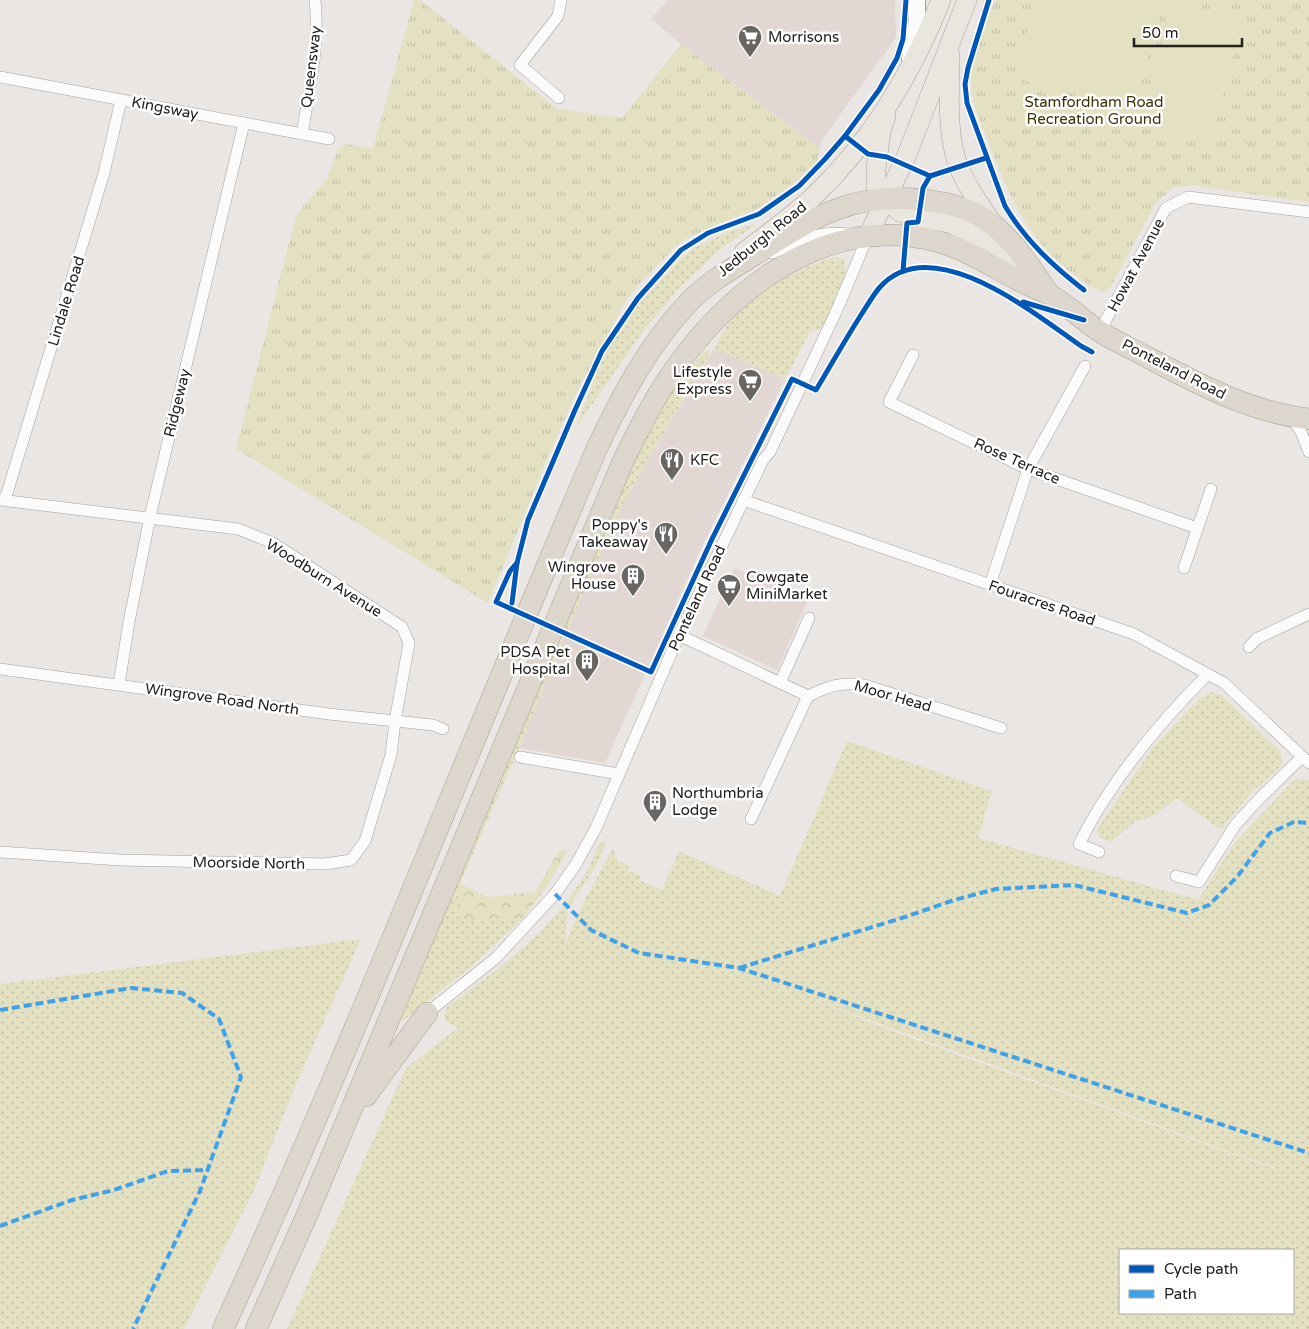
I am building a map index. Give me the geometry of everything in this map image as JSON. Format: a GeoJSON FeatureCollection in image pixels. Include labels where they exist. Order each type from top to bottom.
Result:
{"type":"FeatureCollection","features":[{"type":"Feature","properties":{"kind":"highway","name":"Ponteland Road"},"geometry":{"type":"LineString","coordinates":[[885,199],[909,198],[955,205],[970,211],[995,227],[1007,238],[1050,295]]}},
{"type":"Feature","properties":{"kind":"highway","name":"Jedburgh Road"},"geometry":{"type":"LineString","coordinates":[[706,286],[802,224],[824,213],[848,204],[885,199]]}},
{"type":"Feature","properties":{"kind":"highway","name":"Ponteland Road"},"geometry":{"type":"LineString","coordinates":[[868,236],[906,236],[935,241],[965,251],[1019,281],[1050,295],[1100,331],[1195,383],[1246,404],[1301,418]]}},
{"type":"Feature","properties":{"kind":"highway"},"geometry":{"type":"LineString","coordinates":[[256,1329],[307,1215],[593,529],[624,459],[665,383],[686,354],[709,328],[738,299],[763,278],[814,250],[868,236]]}},
{"type":"Feature","properties":{"kind":"highway"},"geometry":{"type":"LineString","coordinates":[[222,1329],[281,1203],[393,941],[597,448],[617,404],[636,370],[669,325],[706,286]]}},
{"type":"Feature","properties":{"kind":"highway"},"geometry":{"type":"LineString","coordinates":[[346,1122],[427,1013]]}},
{"type":"Feature","properties":{"kind":"main road"},"geometry":{"type":"LineString","coordinates":[[907,75],[917,21],[917,0]]}},
{"type":"Feature","properties":{"kind":"main road"},"geometry":{"type":"LineString","coordinates":[[941,0],[907,75],[889,105],[881,132],[875,178],[879,192],[900,212],[909,216],[949,222],[986,240],[1000,251],[1019,281]]}},
{"type":"Feature","properties":{"kind":"main road"},"geometry":{"type":"LineString","coordinates":[[868,236],[906,157],[967,0]]}},
{"type":"Feature","properties":{"kind":"main road"},"geometry":{"type":"LineString","coordinates":[[950,44],[950,111],[957,160],[980,206],[995,227]]}},
{"type":"Feature","properties":{"kind":"main road","name":"Jedburgh Road"},"geometry":{"type":"LineString","coordinates":[[706,286],[736,258],[799,209],[824,186],[853,153],[889,105]]}},
{"type":"Feature","properties":{"kind":"street","name":"Queensway"},"geometry":{"type":"LineString","coordinates":[[302,134],[312,78],[316,15],[315,0]]}},
{"type":"Feature","properties":{"kind":"street"},"geometry":{"type":"LineString","coordinates":[[559,98],[520,65],[558,16],[561,0]]}},
{"type":"Feature","properties":{"kind":"street","name":"Kingsway"},"geometry":{"type":"LineString","coordinates":[[0,77],[329,140]]}},
{"type":"Feature","properties":{"kind":"street","name":"Lindale Road"},"geometry":{"type":"LineString","coordinates":[[2,500],[104,173],[121,100]]}},
{"type":"Feature","properties":{"kind":"street","name":"Ridgeway"},"geometry":{"type":"LineString","coordinates":[[119,684],[150,517],[244,123]]}},
{"type":"Feature","properties":{"kind":"street","name":"Howat Avenue"},"geometry":{"type":"LineString","coordinates":[[1100,331],[1166,208],[1188,197],[1309,212]]}},
{"type":"Feature","properties":{"kind":"street"},"geometry":{"type":"LineString","coordinates":[[739,265],[817,235],[838,233],[868,236]]}},
{"type":"Feature","properties":{"kind":"street","name":"Ponteland Road"},"geometry":{"type":"LineString","coordinates":[[427,1013],[496,958],[555,894],[576,864],[596,828],[679,635],[743,500],[763,460],[770,452],[836,312],[868,236]]}},
{"type":"Feature","properties":{"kind":"street","name":"Rose Terrace"},"geometry":{"type":"LineString","coordinates":[[913,355],[890,402],[1028,470],[1197,528]]}},
{"type":"Feature","properties":{"kind":"street"},"geometry":{"type":"LineString","coordinates":[[990,585],[1028,470],[1085,366]]}},
{"type":"Feature","properties":{"kind":"street"},"geometry":{"type":"LineString","coordinates":[[1301,418],[1301,432],[1309,452]]}},
{"type":"Feature","properties":{"kind":"street"},"geometry":{"type":"LineString","coordinates":[[1184,568],[1211,489]]}},
{"type":"Feature","properties":{"kind":"street","name":"Woodburn Avenue"},"geometry":{"type":"LineString","coordinates":[[2,500],[238,529],[273,543],[402,627],[409,643],[395,721]]}},
{"type":"Feature","properties":{"kind":"street","name":"Fouracres Road"},"geometry":{"type":"LineString","coordinates":[[743,500],[1134,634],[1224,683],[1305,760]]}},
{"type":"Feature","properties":{"kind":"street"},"geometry":{"type":"LineString","coordinates":[[1249,647],[1256,639],[1309,614]]}},
{"type":"Feature","properties":{"kind":"street"},"geometry":{"type":"LineString","coordinates":[[780,683],[809,618]]}},
{"type":"Feature","properties":{"kind":"street"},"geometry":{"type":"LineString","coordinates":[[679,635],[808,696],[752,819]]}},
{"type":"Feature","properties":{"kind":"street","name":"Wingrove Road North"},"geometry":{"type":"LineString","coordinates":[[0,669],[328,714],[433,725],[443,729]]}},
{"type":"Feature","properties":{"kind":"street"},"geometry":{"type":"LineString","coordinates":[[1099,852],[1079,844],[1093,816],[1122,773],[1174,708],[1208,674]]}},
{"type":"Feature","properties":{"kind":"street","name":"Moor Head"},"geometry":{"type":"LineString","coordinates":[[808,696],[826,687],[845,683],[864,686],[1001,728]]}},
{"type":"Feature","properties":{"kind":"street","name":"Moorside North"},"geometry":{"type":"LineString","coordinates":[[0,852],[120,860],[325,864],[351,860],[365,841],[392,755],[395,721]]}},
{"type":"Feature","properties":{"kind":"street"},"geometry":{"type":"LineString","coordinates":[[520,757],[619,774]]}},
{"type":"Feature","properties":{"kind":"street"},"geometry":{"type":"LineString","coordinates":[[1176,876],[1199,882],[1236,824],[1259,799],[1305,760]]}},
{"type":"Feature","properties":{"kind":"shaded area"},"geometry":{"type":"Polygon","coordinates":[[[668,0],[895,0],[896,37],[822,140],[820,149],[681,44],[651,19],[668,0]]]}},
{"type":"Feature","properties":{"kind":"shaded area"},"geometry":{"type":"Polygon","coordinates":[[[714,349],[785,379],[704,542],[605,763],[519,748],[564,637],[621,508],[714,349]]]}},
{"type":"Feature","properties":{"kind":"shaded area"},"geometry":{"type":"Polygon","coordinates":[[[734,568],[810,596],[777,670],[703,636],[734,568]]]}},
{"type":"Feature","properties":{"kind":"green space"},"geometry":{"type":"Polygon","coordinates":[[[414,0],[420,0],[557,109],[622,118],[681,44],[820,149],[817,163],[791,186],[755,210],[717,224],[681,241],[638,285],[623,306],[575,396],[488,603],[236,449],[296,216],[327,178],[338,150],[345,144],[373,149],[414,0]]]}},
{"type":"Feature","properties":{"kind":"green space","name":"Stamfordham Road Recreation Ground"},"geometry":{"type":"Polygon","coordinates":[[[995,0],[1309,0],[1309,202],[1189,185],[1172,188],[1156,203],[1110,288],[1103,292],[1077,277],[1043,246],[1020,214],[1002,177],[976,110],[971,80],[981,40],[995,0]]]}},
{"type":"Feature","properties":{"kind":"green space"},"geometry":{"type":"Polygon","coordinates":[[[1035,0],[1164,0],[1134,110],[1014,78],[1035,0]]]}},
{"type":"Feature","properties":{"kind":"green space"},"geometry":{"type":"Polygon","coordinates":[[[1173,1],[1243,19],[1209,145],[1139,126],[1173,1]]]}},
{"type":"Feature","properties":{"kind":"green space"},"geometry":{"type":"Polygon","coordinates":[[[758,223],[720,249],[677,291],[644,330],[575,429],[605,352],[640,302],[690,250],[725,233],[758,223]]]}},
{"type":"Feature","properties":{"kind":"green space"},"geometry":{"type":"Polygon","coordinates":[[[832,257],[844,259],[846,266],[839,294],[822,328],[810,332],[785,379],[714,349],[734,316],[756,297],[793,274],[832,257]]]}},
{"type":"Feature","properties":{"kind":"green space"},"geometry":{"type":"Polygon","coordinates":[[[706,350],[711,352],[621,508],[564,637],[519,748],[460,884],[457,908],[466,920],[522,919],[473,965],[404,1020],[400,1019],[633,460],[659,411],[678,381],[706,350]]]}},
{"type":"Feature","properties":{"kind":"green space"},"geometry":{"type":"Polygon","coordinates":[[[1210,692],[1221,695],[1280,751],[1282,758],[1281,766],[1250,794],[1221,830],[1177,798],[1155,815],[1136,821],[1110,842],[1101,838],[1097,834],[1098,828],[1154,746],[1200,698],[1210,692]]]}},
{"type":"Feature","properties":{"kind":"green space"},"geometry":{"type":"Polygon","coordinates":[[[847,741],[992,791],[978,838],[1198,900],[1235,842],[1295,779],[1309,780],[1309,1329],[287,1329],[406,1068],[458,1028],[447,1022],[444,1016],[447,1007],[517,953],[549,922],[581,882],[600,843],[607,842],[595,867],[567,911],[566,943],[584,901],[613,848],[618,861],[629,866],[627,870],[641,876],[639,880],[662,890],[679,851],[780,896],[847,741]],[[811,999],[893,1031],[1275,1168],[811,999]]]}},
{"type":"Feature","properties":{"kind":"green space"},"geometry":{"type":"Polygon","coordinates":[[[560,849],[567,851],[548,885],[522,919],[466,920],[457,908],[460,884],[488,897],[535,892],[560,849]]]}},
{"type":"Feature","properties":{"kind":"green space"},"geometry":{"type":"Polygon","coordinates":[[[361,939],[296,1084],[254,1190],[184,1329],[0,1329],[0,984],[361,939]]]}},
{"type":"Feature","properties":{"kind":"marked path"},"geometry":{"type":"LineString","coordinates":[[739,968],[954,900],[996,889],[1074,885],[1187,913],[1209,905],[1237,877],[1270,833],[1294,822],[1309,823]]}},
{"type":"Feature","properties":{"kind":"marked path"},"geometry":{"type":"LineString","coordinates":[[555,894],[591,930],[639,953],[739,968],[1309,1153]]}},
{"type":"Feature","properties":{"kind":"marked path"},"geometry":{"type":"LineString","coordinates":[[0,1010],[131,988],[182,993],[219,1019],[241,1077],[200,1191],[133,1329]]}},
{"type":"Feature","properties":{"kind":"marked path"},"geometry":{"type":"LineString","coordinates":[[0,1226],[72,1200],[114,1190],[168,1171],[208,1170]]}},
{"type":"Feature","properties":{"kind":"cycle path"},"geometry":{"type":"LineString","coordinates":[[512,603],[517,563],[528,520],[602,351],[638,298],[681,250],[708,233],[759,214],[799,186],[845,136],[879,90],[897,58],[903,39],[906,0]]}},
{"type":"Feature","properties":{"kind":"cycle path"},"geometry":{"type":"LineString","coordinates":[[989,0],[968,68],[965,84],[967,103],[1005,206],[1021,230],[1040,252],[1084,290]]}},
{"type":"Feature","properties":{"kind":"cycle path"},"geometry":{"type":"LineString","coordinates":[[845,136],[868,154],[887,157],[930,176],[986,158]]}},
{"type":"Feature","properties":{"kind":"cycle path"},"geometry":{"type":"LineString","coordinates":[[903,271],[907,223],[918,222],[923,188],[930,176]]}},
{"type":"Feature","properties":{"kind":"cycle path"},"geometry":{"type":"LineString","coordinates":[[517,563],[510,571],[496,602],[651,672],[712,539],[792,379],[816,390],[855,324],[880,287],[902,272],[927,267],[955,272],[983,283],[1011,298],[1092,352]]}},
{"type":"Feature","properties":{"kind":"cycle path"},"geometry":{"type":"LineString","coordinates":[[1023,302],[1084,320]]}},
{"type":"Feature","properties":{"kind":"place","name":"Morrisons"},"geometry":{"type":"Point","coordinates":[750,58]}},
{"type":"Feature","properties":{"kind":"place","name":"Lifestyle Express"},"geometry":{"type":"Point","coordinates":[750,402]}},
{"type":"Feature","properties":{"kind":"place","name":"KFC"},"geometry":{"type":"Point","coordinates":[672,481]}},
{"type":"Feature","properties":{"kind":"place","name":"Poppy's Takeaway"},"geometry":{"type":"Point","coordinates":[666,555]}},
{"type":"Feature","properties":{"kind":"place","name":"Wingrove House"},"geometry":{"type":"Point","coordinates":[633,597]}},
{"type":"Feature","properties":{"kind":"place","name":"Cowgate MiniMarket"},"geometry":{"type":"Point","coordinates":[729,607]}},
{"type":"Feature","properties":{"kind":"place","name":"PDSA Pet Hospital"},"geometry":{"type":"Point","coordinates":[587,682]}},
{"type":"Feature","properties":{"kind":"place","name":"Northumbria Lodge"},"geometry":{"type":"Point","coordinates":[655,823]}}]}
